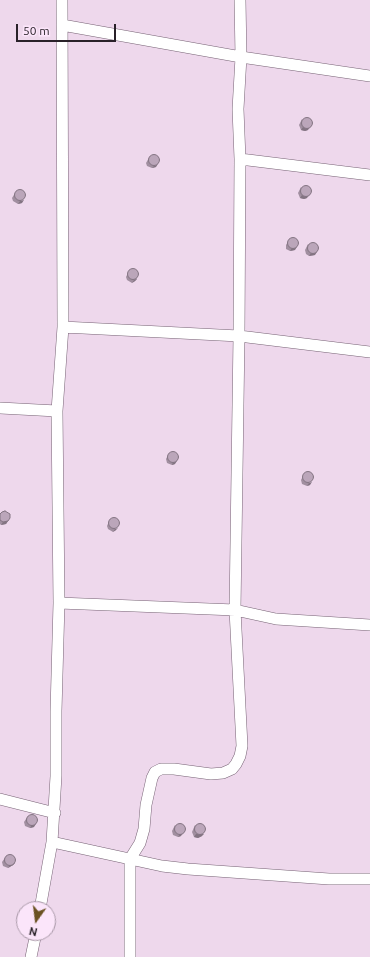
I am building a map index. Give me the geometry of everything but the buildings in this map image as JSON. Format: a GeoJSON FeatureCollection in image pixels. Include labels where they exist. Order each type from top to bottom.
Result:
{"type":"FeatureCollection","features":[{"type":"Feature","properties":{"kind":"street"},"geometry":{"type":"LineString","coordinates":[[41,901],[52,842],[55,813],[59,603],[57,410],[63,327],[62,0]]}},
{"type":"Feature","properties":{"kind":"street"},"geometry":{"type":"LineString","coordinates":[[130,957],[130,859],[140,843],[144,829],[146,805],[152,778],[155,772],[161,769],[174,769],[211,774],[223,773],[232,769],[240,756],[242,746],[235,610],[239,336],[240,159],[238,109],[241,57],[240,0]]}},
{"type":"Feature","properties":{"kind":"street"},"geometry":{"type":"LineString","coordinates":[[62,25],[241,57],[370,76]]}},
{"type":"Feature","properties":{"kind":"street"},"geometry":{"type":"LineString","coordinates":[[240,159],[370,175]]}},
{"type":"Feature","properties":{"kind":"street"},"geometry":{"type":"LineString","coordinates":[[63,327],[239,336],[370,352]]}},
{"type":"Feature","properties":{"kind":"street"},"geometry":{"type":"LineString","coordinates":[[0,408],[57,410]]}},
{"type":"Feature","properties":{"kind":"street"},"geometry":{"type":"LineString","coordinates":[[59,603],[235,610],[276,620],[370,625]]}},
{"type":"Feature","properties":{"kind":"street"},"geometry":{"type":"LineString","coordinates":[[0,799],[55,813]]}},
{"type":"Feature","properties":{"kind":"street"},"geometry":{"type":"LineString","coordinates":[[52,842],[162,866],[329,879],[370,879]]}},
{"type":"Feature","properties":{"kind":"street"},"geometry":{"type":"LineString","coordinates":[[31,957],[34,941]]}}]}
